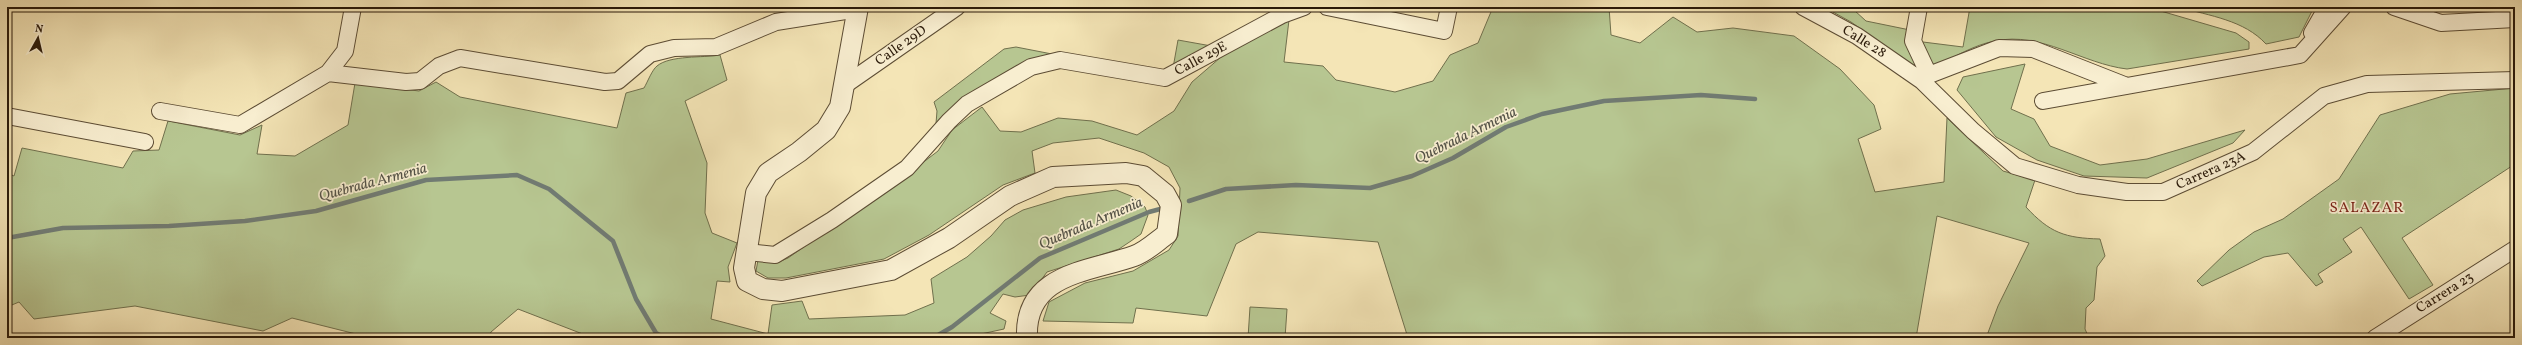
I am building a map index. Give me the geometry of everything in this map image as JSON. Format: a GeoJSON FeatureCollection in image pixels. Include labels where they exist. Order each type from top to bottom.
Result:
{"type":"FeatureCollection","features":[{"type":"Feature","properties":{"kind":"street"},"geometry":{"type":"LineString","coordinates":[[160,110],[240,125],[328,73],[344,51],[353,7]]}},
{"type":"Feature","properties":{"kind":"street","name":"Calle 29D"},"geometry":{"type":"LineString","coordinates":[[845,85],[957,7]]}},
{"type":"Feature","properties":{"kind":"street","name":"Calle 29E"},"geometry":{"type":"LineString","coordinates":[[746,252],[774,254],[832,220],[907,168],[948,121],[968,104],[1031,67],[1060,60],[1165,78],[1268,24],[1304,7]]}},
{"type":"Feature","properties":{"kind":"street"},"geometry":{"type":"LineString","coordinates":[[1327,7],[1444,31],[1449,7]]}},
{"type":"Feature","properties":{"kind":"street","name":"Calle 28"},"geometry":{"type":"LineString","coordinates":[[1803,7],[1857,36],[1926,78]]}},
{"type":"Feature","properties":{"kind":"street"},"geometry":{"type":"LineString","coordinates":[[1919,7],[1913,40],[1926,78],[1999,48],[2034,49],[2127,86]]}},
{"type":"Feature","properties":{"kind":"street"},"geometry":{"type":"LineString","coordinates":[[2300,55],[2327,7]]}},
{"type":"Feature","properties":{"kind":"street"},"geometry":{"type":"LineString","coordinates":[[2044,101],[2300,55],[2343,7]]}},
{"type":"Feature","properties":{"kind":"street"},"geometry":{"type":"LineString","coordinates":[[2394,7],[2441,23],[2515,19]]}},
{"type":"Feature","properties":{"kind":"street"},"geometry":{"type":"LineString","coordinates":[[328,73],[406,82],[420,81],[439,66],[460,58],[605,82],[618,81],[650,54],[674,48],[716,47],[776,22],[858,8],[840,106],[826,130],[799,152],[768,172],[756,193],[744,268],[747,281],[763,290],[782,291],[891,270],[949,238],[1010,196],[1052,177],[1126,173],[1143,176],[1165,194],[1171,205],[1167,234],[1136,256],[1076,272],[1044,289],[1032,307],[1027,338]]}},
{"type":"Feature","properties":{"kind":"street","name":"Carrera 23A"},"geometry":{"type":"LineString","coordinates":[[1926,78],[1973,131],[2014,166],[2078,185],[2126,192],[2163,192],[2253,152],[2324,96],[2366,84],[2515,80]]}},
{"type":"Feature","properties":{"kind":"street"},"geometry":{"type":"LineString","coordinates":[[7,116],[145,142]]}},
{"type":"Feature","properties":{"kind":"street","name":"Carrera 23"},"geometry":{"type":"LineString","coordinates":[[2375,338],[2515,249]]}},
{"type":"Feature","properties":{"kind":"green space"},"geometry":{"type":"Polygon","coordinates":[[[1493,7],[1517,10],[1518,7],[1609,7],[1611,35],[1640,43],[1673,17],[1697,32],[1733,28],[1794,36],[1840,69],[1874,105],[1881,129],[1858,139],[1875,192],[1944,182],[1947,118],[2003,171],[2035,180],[2026,207],[2043,223],[2068,235],[2100,239],[2105,256],[2097,267],[2094,300],[2086,308],[2085,329],[2089,338],[1986,338],[1998,306],[2029,243],[1937,216],[1916,338],[1408,338],[1378,242],[1258,232],[1236,244],[1207,316],[1136,308],[1133,323],[1043,321],[1049,302],[1085,283],[1133,271],[1169,250],[1178,236],[1180,188],[1169,167],[1144,153],[1099,138],[1053,143],[1032,151],[1035,173],[1003,185],[929,235],[884,259],[786,278],[768,278],[756,271],[758,260],[776,263],[788,258],[904,177],[938,151],[952,130],[982,107],[1000,131],[1021,132],[1058,118],[1092,121],[1137,135],[1174,111],[1192,82],[1228,51],[1289,20],[1284,62],[1323,66],[1336,80],[1395,92],[1433,81],[1450,55],[1478,43],[1493,7]]]}},
{"type":"Feature","properties":{"kind":"green space"},"geometry":{"type":"Polygon","coordinates":[[[1824,7],[1855,7],[1854,10],[1866,21],[1910,30],[1919,70],[1851,22],[1824,7]]]}},
{"type":"Feature","properties":{"kind":"green space"},"geometry":{"type":"Polygon","coordinates":[[[1970,7],[2147,7],[2236,33],[2249,42],[2249,49],[2127,69],[2094,61],[2045,44],[2029,40],[2012,39],[1987,43],[1972,48],[1936,65],[1931,65],[1920,46],[1923,42],[1963,47],[1970,7]]]}},
{"type":"Feature","properties":{"kind":"green space"},"geometry":{"type":"Polygon","coordinates":[[[2179,7],[2314,7],[2299,37],[2266,44],[2247,29],[2237,24],[2214,16],[2179,7]]]}},
{"type":"Feature","properties":{"kind":"green space"},"geometry":{"type":"Polygon","coordinates":[[[1178,40],[1217,47],[1173,68],[1178,40]]]}},
{"type":"Feature","properties":{"kind":"green space"},"geometry":{"type":"Polygon","coordinates":[[[1016,47],[1052,54],[935,136],[937,111],[934,102],[1004,49],[1016,47]]]}},
{"type":"Feature","properties":{"kind":"green space"},"geometry":{"type":"Polygon","coordinates":[[[720,55],[727,80],[685,101],[707,163],[705,213],[712,233],[737,243],[728,267],[730,282],[717,281],[711,319],[768,334],[772,305],[802,301],[809,319],[905,315],[934,303],[931,279],[967,257],[991,236],[1005,220],[1023,210],[1066,197],[1116,190],[1131,196],[1145,207],[1148,215],[1141,234],[1119,249],[1047,272],[1030,295],[1015,297],[1003,294],[990,313],[1006,321],[1004,329],[981,334],[980,338],[593,338],[518,309],[491,332],[488,338],[372,338],[292,318],[263,331],[135,306],[34,319],[19,302],[7,307],[7,173],[14,176],[22,148],[123,168],[133,151],[159,150],[168,121],[240,135],[262,125],[257,154],[295,156],[348,125],[355,83],[419,91],[436,82],[460,97],[617,128],[626,93],[644,88],[657,66],[663,62],[678,58],[720,55]]]}},
{"type":"Feature","properties":{"kind":"green space"},"geometry":{"type":"Polygon","coordinates":[[[2025,64],[2011,109],[2034,119],[2050,146],[2100,165],[2147,159],[2245,130],[2233,143],[2147,178],[2084,176],[2037,160],[1996,137],[1957,90],[1963,77],[2025,64]]]}},
{"type":"Feature","properties":{"kind":"green space"},"geometry":{"type":"Polygon","coordinates":[[[2515,88],[2515,164],[2402,238],[2433,285],[2409,299],[2361,227],[2343,239],[2352,252],[2318,274],[2323,282],[2316,286],[2288,253],[2264,257],[2202,286],[2197,281],[2229,250],[2254,232],[2283,219],[2339,179],[2380,115],[2450,94],[2515,88]]]}},
{"type":"Feature","properties":{"kind":"green space"},"geometry":{"type":"Polygon","coordinates":[[[1250,307],[1287,309],[1285,338],[1248,338],[1250,307]]]}},
{"type":"Feature","properties":{"kind":"waterway","name":"Quebrada Armenia"},"geometry":{"type":"LineString","coordinates":[[1189,201],[1226,189],[1296,185],[1370,188],[1412,176],[1453,158],[1506,127],[1542,114],[1604,101],[1701,95],[1755,99]]}},
{"type":"Feature","properties":{"kind":"waterway","name":"Quebrada Armenia"},"geometry":{"type":"LineString","coordinates":[[7,238],[63,228],[169,226],[245,221],[316,211],[426,180],[517,175],[549,189],[613,241],[636,299],[656,333],[665,338]]}},
{"type":"Feature","properties":{"kind":"waterway","name":"Quebrada Armenia"},"geometry":{"type":"LineString","coordinates":[[933,338],[952,327],[1040,258],[1149,212],[1164,208]]}},
{"type":"Feature","properties":{"kind":"district","name":"SALAZAR"},"geometry":{"type":"Point","coordinates":[2367,208]}}]}
